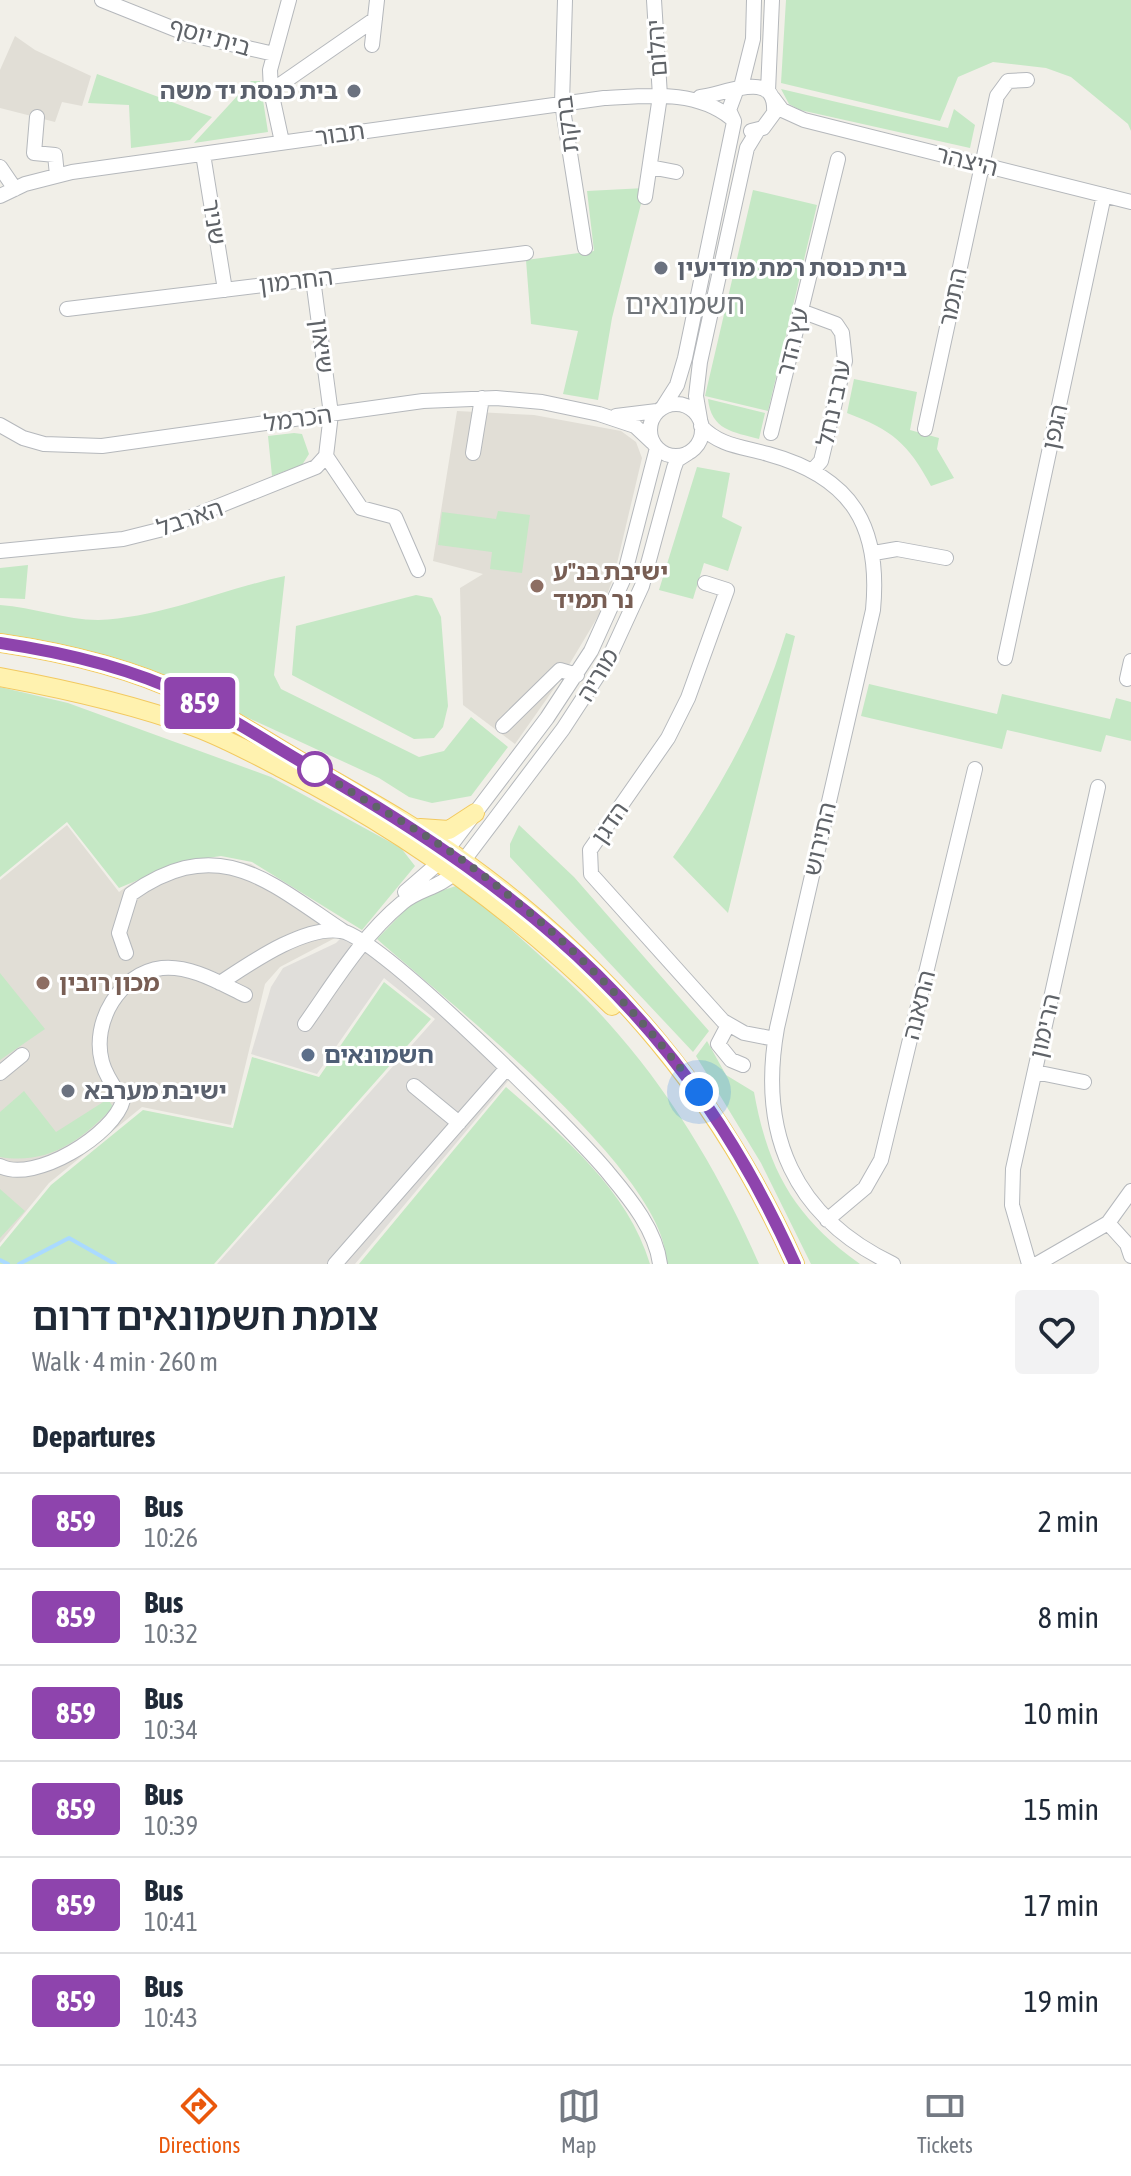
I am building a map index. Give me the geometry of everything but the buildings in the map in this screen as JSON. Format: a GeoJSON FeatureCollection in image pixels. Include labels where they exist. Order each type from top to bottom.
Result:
{"type":"FeatureCollection","features":[{"type":"Feature","properties":{"kind":"main road"},"geometry":{"type":"LineString","coordinates":[[0,643],[105,667],[186,695],[405,823],[443,856]]}},
{"type":"Feature","properties":{"kind":"main road"},"geometry":{"type":"LineString","coordinates":[[0,677],[73,693],[207,732],[311,783],[443,856],[559,937],[633,1010],[670,1054],[753,1174],[795,1264]]}},
{"type":"Feature","properties":{"kind":"main road"},"geometry":{"type":"LineString","coordinates":[[405,823],[428,831],[449,830],[475,813]]}},
{"type":"Feature","properties":{"kind":"main road"},"geometry":{"type":"LineString","coordinates":[[459,866],[561,956],[624,1018],[661,1062],[736,1169],[782,1264]]}},
{"type":"Feature","properties":{"kind":"street","name":"בית יוסף"},"geometry":{"type":"LineString","coordinates":[[102,0],[187,34],[274,54]]}},
{"type":"Feature","properties":{"kind":"street"},"geometry":{"type":"LineString","coordinates":[[282,142],[271,91],[274,54],[289,0]]}},
{"type":"Feature","properties":{"kind":"street"},"geometry":{"type":"LineString","coordinates":[[372,45],[377,0]]}},
{"type":"Feature","properties":{"kind":"street","name":"ברקת"},"geometry":{"type":"LineString","coordinates":[[565,0],[562,103],[585,248]]}},
{"type":"Feature","properties":{"kind":"street","name":"יהלום"},"geometry":{"type":"LineString","coordinates":[[645,197],[660,96],[654,0]]}},
{"type":"Feature","properties":{"kind":"street"},"geometry":{"type":"LineString","coordinates":[[754,0],[753,39],[738,89],[730,102],[733,120],[685,358],[677,385],[650,426],[655,445],[672,456],[691,451],[700,423],[696,396],[700,362],[747,148],[774,113],[770,95],[772,0]]}},
{"type":"Feature","properties":{"kind":"street"},"geometry":{"type":"LineString","coordinates":[[271,91],[375,19]]}},
{"type":"Feature","properties":{"kind":"street","name":"התמר"},"geometry":{"type":"LineString","coordinates":[[925,429],[997,96],[1003,84],[1027,80]]}},
{"type":"Feature","properties":{"kind":"street"},"geometry":{"type":"LineString","coordinates":[[738,89],[755,85],[770,95]]}},
{"type":"Feature","properties":{"kind":"street","name":"תבור"},"geometry":{"type":"LineString","coordinates":[[684,98],[738,89]]}},
{"type":"Feature","properties":{"kind":"street","name":"היצהר"},"geometry":{"type":"LineString","coordinates":[[770,95],[789,116],[1131,202]]}},
{"type":"Feature","properties":{"kind":"street","name":"תבור"},"geometry":{"type":"LineString","coordinates":[[0,196],[57,175],[562,103],[660,96],[684,98],[703,100],[733,120]]}},
{"type":"Feature","properties":{"kind":"street"},"geometry":{"type":"LineString","coordinates":[[37,117],[34,153],[55,155],[57,175]]}},
{"type":"Feature","properties":{"kind":"street"},"geometry":{"type":"LineString","coordinates":[[733,120],[742,129],[760,129]]}},
{"type":"Feature","properties":{"kind":"street","name":"היצהר"},"geometry":{"type":"LineString","coordinates":[[760,129],[786,120],[804,120]]}},
{"type":"Feature","properties":{"kind":"street","name":"שניר"},"geometry":{"type":"LineString","coordinates":[[203,154],[225,290]]}},
{"type":"Feature","properties":{"kind":"street","name":"עץ הדר"},"geometry":{"type":"LineString","coordinates":[[771,433],[838,159]]}},
{"type":"Feature","properties":{"kind":"street"},"geometry":{"type":"LineString","coordinates":[[0,167],[15,189]]}},
{"type":"Feature","properties":{"kind":"street"},"geometry":{"type":"LineString","coordinates":[[650,167],[676,172]]}},
{"type":"Feature","properties":{"kind":"street","name":"הגפן"},"geometry":{"type":"LineString","coordinates":[[1005,658],[1104,195]]}},
{"type":"Feature","properties":{"kind":"street","name":"החרמון"},"geometry":{"type":"LineString","coordinates":[[67,309],[526,253]]}},
{"type":"Feature","properties":{"kind":"street","name":"שיאון"},"geometry":{"type":"LineString","coordinates":[[313,279],[331,414]]}},
{"type":"Feature","properties":{"kind":"street","name":"ערבי נחל"},"geometry":{"type":"LineString","coordinates":[[801,311],[836,324],[845,345],[845,361],[821,461],[813,470]]}},
{"type":"Feature","properties":{"kind":"street"},"geometry":{"type":"LineString","coordinates":[[473,453],[482,398]]}},
{"type":"Feature","properties":{"kind":"street","name":"הכרמל"},"geometry":{"type":"LineString","coordinates":[[0,425],[23,438],[73,448],[423,401],[482,398],[542,402],[599,414],[635,426],[655,445]]}},
{"type":"Feature","properties":{"kind":"street"},"geometry":{"type":"LineString","coordinates":[[660,409],[686,406],[700,423]]}},
{"type":"Feature","properties":{"kind":"street","name":"הכרמל"},"geometry":{"type":"LineString","coordinates":[[599,414],[632,416],[660,409]]}},
{"type":"Feature","properties":{"kind":"street"},"geometry":{"type":"LineString","coordinates":[[331,414],[326,456],[361,508],[395,517],[418,570]]}},
{"type":"Feature","properties":{"kind":"street","name":"התירוש"},"geometry":{"type":"LineString","coordinates":[[700,423],[710,436],[813,470],[830,482],[857,512],[874,553],[873,610],[775,1039],[770,1079],[776,1132],[796,1180],[827,1220],[852,1243],[893,1264]]}},
{"type":"Feature","properties":{"kind":"street","name":"מוריה"},"geometry":{"type":"LineString","coordinates":[[389,915],[405,892],[443,856],[577,675],[623,580],[655,445]]}},
{"type":"Feature","properties":{"kind":"street","name":"התירוש"},"geometry":{"type":"LineString","coordinates":[[691,451],[734,446]]}},
{"type":"Feature","properties":{"kind":"street","name":"מוריה"},"geometry":{"type":"LineString","coordinates":[[459,866],[581,704],[608,660],[642,586],[677,460],[691,451]]}},
{"type":"Feature","properties":{"kind":"street","name":"הארבל"},"geometry":{"type":"LineString","coordinates":[[0,551],[123,539],[159,530],[302,475],[326,456]]}},
{"type":"Feature","properties":{"kind":"street"},"geometry":{"type":"LineString","coordinates":[[874,553],[897,549],[946,558]]}},
{"type":"Feature","properties":{"kind":"street","name":"הדגן"},"geometry":{"type":"LineString","coordinates":[[705,583],[727,590],[688,698],[653,762],[590,850],[589,864],[591,874],[728,1025],[744,1033],[775,1039]]}},
{"type":"Feature","properties":{"kind":"street"},"geometry":{"type":"LineString","coordinates":[[1127,679],[1131,661]]}},
{"type":"Feature","properties":{"kind":"street"},"geometry":{"type":"LineString","coordinates":[[503,726],[560,670],[577,675]]}},
{"type":"Feature","properties":{"kind":"street","name":"התאנה"},"geometry":{"type":"LineString","coordinates":[[827,1220],[865,1188],[881,1160],[975,769]]}},
{"type":"Feature","properties":{"kind":"street","name":"הרימון"},"geometry":{"type":"LineString","coordinates":[[1029,1264],[1011,1190],[1098,787]]}},
{"type":"Feature","properties":{"kind":"street"},"geometry":{"type":"LineString","coordinates":[[126,953],[119,933],[131,894],[170,875],[202,867],[228,865],[259,875],[343,931],[364,941],[579,1139],[612,1177],[647,1227],[658,1247],[660,1264]]}},
{"type":"Feature","properties":{"kind":"street"},"geometry":{"type":"LineString","coordinates":[[305,1024],[364,941],[389,915],[411,896],[444,882],[459,866]]}},
{"type":"Feature","properties":{"kind":"street"},"geometry":{"type":"LineString","coordinates":[[220,983],[258,958],[294,941],[343,931]]}},
{"type":"Feature","properties":{"kind":"street"},"geometry":{"type":"LineString","coordinates":[[0,1166],[23,1170],[67,1156],[120,1112],[123,1100],[107,1076],[100,1048],[106,1013],[124,985],[162,968],[179,969],[245,995]]}},
{"type":"Feature","properties":{"kind":"street"},"geometry":{"type":"LineString","coordinates":[[728,1025],[718,1044],[731,1060],[743,1065]]}},
{"type":"Feature","properties":{"kind":"street"},"geometry":{"type":"LineString","coordinates":[[0,1073],[22,1055]]}},
{"type":"Feature","properties":{"kind":"street"},"geometry":{"type":"LineString","coordinates":[[335,1264],[506,1069]]}},
{"type":"Feature","properties":{"kind":"street"},"geometry":{"type":"LineString","coordinates":[[1035,1072],[1084,1082]]}},
{"type":"Feature","properties":{"kind":"street"},"geometry":{"type":"LineString","coordinates":[[414,1086],[459,1123]]}},
{"type":"Feature","properties":{"kind":"street"},"geometry":{"type":"LineString","coordinates":[[1037,1264],[1065,1251],[1108,1223],[1131,1191]]}},
{"type":"Feature","properties":{"kind":"street"},"geometry":{"type":"LineString","coordinates":[[1108,1223],[1127,1244],[1131,1256]]}},
{"type":"Feature","properties":{"kind":"shaded area"},"geometry":{"type":"Polygon","coordinates":[[[15,36],[35,50],[91,76],[82,106],[62,102],[55,122],[0,108],[0,70],[15,36]]]}},
{"type":"Feature","properties":{"kind":"shaded area","name":"ישיבת בנ\"ע נר תמיד"},"geometry":{"type":"Polygon","coordinates":[[[457,411],[534,415],[621,431],[636,442],[642,458],[614,576],[600,613],[560,680],[515,744],[463,705],[460,588],[483,574],[433,561],[457,411]]]}},
{"type":"Feature","properties":{"kind":"shaded area"},"geometry":{"type":"Polygon","coordinates":[[[67,825],[119,892],[133,882],[182,865],[221,859],[251,864],[348,925],[335,938],[280,967],[265,984],[231,1125],[142,1107],[49,1183],[0,1243],[0,880],[67,825]]]}},
{"type":"Feature","properties":{"kind":"shaded area"},"geometry":{"type":"Polygon","coordinates":[[[352,927],[519,1068],[355,1264],[217,1264],[435,1019],[384,978],[317,1074],[251,1054],[271,987],[283,968],[336,943],[352,927]]]}},
{"type":"Feature","properties":{"kind":"green space"},"geometry":{"type":"Polygon","coordinates":[[[786,0],[1131,0],[1131,131],[1128,124],[1071,77],[1046,68],[993,62],[958,77],[940,121],[781,83],[786,0]]]}},
{"type":"Feature","properties":{"kind":"green space"},"geometry":{"type":"Polygon","coordinates":[[[97,74],[212,117],[190,140],[131,148],[129,105],[88,103],[97,74]]]}},
{"type":"Feature","properties":{"kind":"green space"},"geometry":{"type":"Polygon","coordinates":[[[251,81],[260,81],[268,132],[194,143],[251,81]]]}},
{"type":"Feature","properties":{"kind":"green space"},"geometry":{"type":"Polygon","coordinates":[[[781,89],[948,128],[954,109],[975,125],[970,148],[800,110],[789,104],[781,89]]]}},
{"type":"Feature","properties":{"kind":"green space"},"geometry":{"type":"Polygon","coordinates":[[[645,188],[612,318],[598,400],[563,394],[578,331],[531,324],[526,260],[594,251],[587,191],[645,188]]]}},
{"type":"Feature","properties":{"kind":"green space"},"geometry":{"type":"Polygon","coordinates":[[[753,190],[817,205],[768,411],[705,396],[753,190]]]}},
{"type":"Feature","properties":{"kind":"green space"},"geometry":{"type":"Polygon","coordinates":[[[854,379],[917,392],[910,430],[939,438],[937,449],[954,478],[931,486],[906,448],[897,440],[847,413],[854,379]]]}},
{"type":"Feature","properties":{"kind":"green space"},"geometry":{"type":"Polygon","coordinates":[[[708,399],[765,413],[759,439],[725,428],[714,417],[708,399]]]}},
{"type":"Feature","properties":{"kind":"green space"},"geometry":{"type":"Polygon","coordinates":[[[302,434],[309,454],[302,465],[272,476],[268,436],[302,434]]]}},
{"type":"Feature","properties":{"kind":"green space"},"geometry":{"type":"Polygon","coordinates":[[[697,467],[730,473],[722,517],[742,527],[728,571],[704,563],[693,599],[659,590],[697,467]]]}},
{"type":"Feature","properties":{"kind":"green space"},"geometry":{"type":"Polygon","coordinates":[[[498,511],[530,515],[522,573],[490,569],[492,552],[438,545],[442,512],[496,519],[498,511]]]}},
{"type":"Feature","properties":{"kind":"green space"},"geometry":{"type":"Polygon","coordinates":[[[28,565],[25,599],[0,598],[0,568],[28,565]]]}},
{"type":"Feature","properties":{"kind":"green space"},"geometry":{"type":"Polygon","coordinates":[[[285,576],[274,675],[281,689],[419,757],[444,751],[471,717],[508,747],[471,796],[432,803],[409,797],[379,778],[192,692],[0,640],[0,605],[86,619],[122,618],[169,609],[285,576]]]}},
{"type":"Feature","properties":{"kind":"green space"},"geometry":{"type":"Polygon","coordinates":[[[416,595],[432,598],[441,617],[448,706],[443,727],[434,738],[414,739],[292,675],[296,626],[416,595]]]}},
{"type":"Feature","properties":{"kind":"green space"},"geometry":{"type":"Polygon","coordinates":[[[786,633],[795,636],[728,913],[673,857],[738,750],[765,693],[786,633]]]}},
{"type":"Feature","properties":{"kind":"green space"},"geometry":{"type":"Polygon","coordinates":[[[869,684],[997,714],[1002,694],[1110,719],[1116,698],[1131,702],[1131,741],[1106,735],[1101,752],[1007,730],[1002,749],[861,716],[869,684]]]}},
{"type":"Feature","properties":{"kind":"green space"},"geometry":{"type":"Polygon","coordinates":[[[0,687],[68,703],[271,777],[401,848],[415,866],[362,930],[252,862],[221,856],[181,862],[119,888],[67,822],[0,877],[0,687]]]}},
{"type":"Feature","properties":{"kind":"green space"},"geometry":{"type":"Polygon","coordinates":[[[519,825],[574,877],[709,1031],[693,1052],[510,857],[510,844],[519,825]]]}},
{"type":"Feature","properties":{"kind":"green space"},"geometry":{"type":"Polygon","coordinates":[[[459,885],[569,982],[640,1061],[698,1144],[731,1203],[759,1264],[666,1264],[658,1227],[632,1185],[594,1138],[499,1045],[377,939],[416,899],[459,885]]]}},
{"type":"Feature","properties":{"kind":"green space"},"geometry":{"type":"Polygon","coordinates":[[[0,973],[45,1029],[0,1060],[0,973]]]}},
{"type":"Feature","properties":{"kind":"green space"},"geometry":{"type":"Polygon","coordinates":[[[384,982],[431,1019],[214,1264],[0,1264],[0,1247],[51,1185],[143,1110],[233,1128],[252,1057],[319,1077],[384,982]]]}},
{"type":"Feature","properties":{"kind":"green space"},"geometry":{"type":"Polygon","coordinates":[[[707,1041],[726,1075],[754,1092],[776,1168],[801,1209],[837,1246],[860,1264],[811,1264],[761,1163],[696,1056],[707,1041]]]}},
{"type":"Feature","properties":{"kind":"green space"},"geometry":{"type":"Polygon","coordinates":[[[506,1087],[571,1145],[610,1188],[640,1237],[650,1264],[359,1264],[506,1087]]]}},
{"type":"Feature","properties":{"kind":"green space"},"geometry":{"type":"Polygon","coordinates":[[[24,1091],[56,1132],[108,1099],[113,1107],[89,1130],[62,1148],[33,1157],[0,1157],[0,1112],[24,1091]]]}},
{"type":"Feature","properties":{"kind":"green space"},"geometry":{"type":"Polygon","coordinates":[[[0,1189],[25,1211],[0,1238],[0,1189]]]}},
{"type":"Feature","properties":{"kind":"waterway"},"geometry":{"type":"LineString","coordinates":[[19,1264],[69,1238],[115,1264]]}},
{"type":"Feature","properties":{"kind":"waterway"},"geometry":{"type":"LineString","coordinates":[[0,1260],[8,1264]]}},
{"type":"Feature","properties":{"kind":"bus line","name":"859"},"geometry":{"type":"LineString","coordinates":[[0,643],[105,667],[186,695],[390,813],[501,889],[578,955],[633,1010],[670,1054],[726,1130],[753,1174],[795,1264]]}},
{"type":"Feature","properties":{"kind":"place","name":"בית כנסת יד משה"},"geometry":{"type":"Point","coordinates":[354,91]}},
{"type":"Feature","properties":{"kind":"place","name":"בית כנסת רמת מודיעין"},"geometry":{"type":"Point","coordinates":[661,268]}},
{"type":"Feature","properties":{"kind":"place","name":"ישיבת בנ\"ע נר תמיד"},"geometry":{"type":"Point","coordinates":[537,586]}},
{"type":"Feature","properties":{"kind":"place","name":"מכון רובין"},"geometry":{"type":"Point","coordinates":[43,983]}},
{"type":"Feature","properties":{"kind":"place","name":"חשמונאים"},"geometry":{"type":"Point","coordinates":[308,1055]}},
{"type":"Feature","properties":{"kind":"place","name":"ישיבת מערבא"},"geometry":{"type":"Point","coordinates":[68,1091]}},
{"type":"Feature","properties":{"kind":"district","name":"חשמונאים"},"geometry":{"type":"Point","coordinates":[685,304]}},
{"type":"Feature","properties":{"kind":"route"},"geometry":{"type":"LineString","coordinates":[[315,769],[464,861],[559,937],[633,1010],[699,1092]]}}]}
